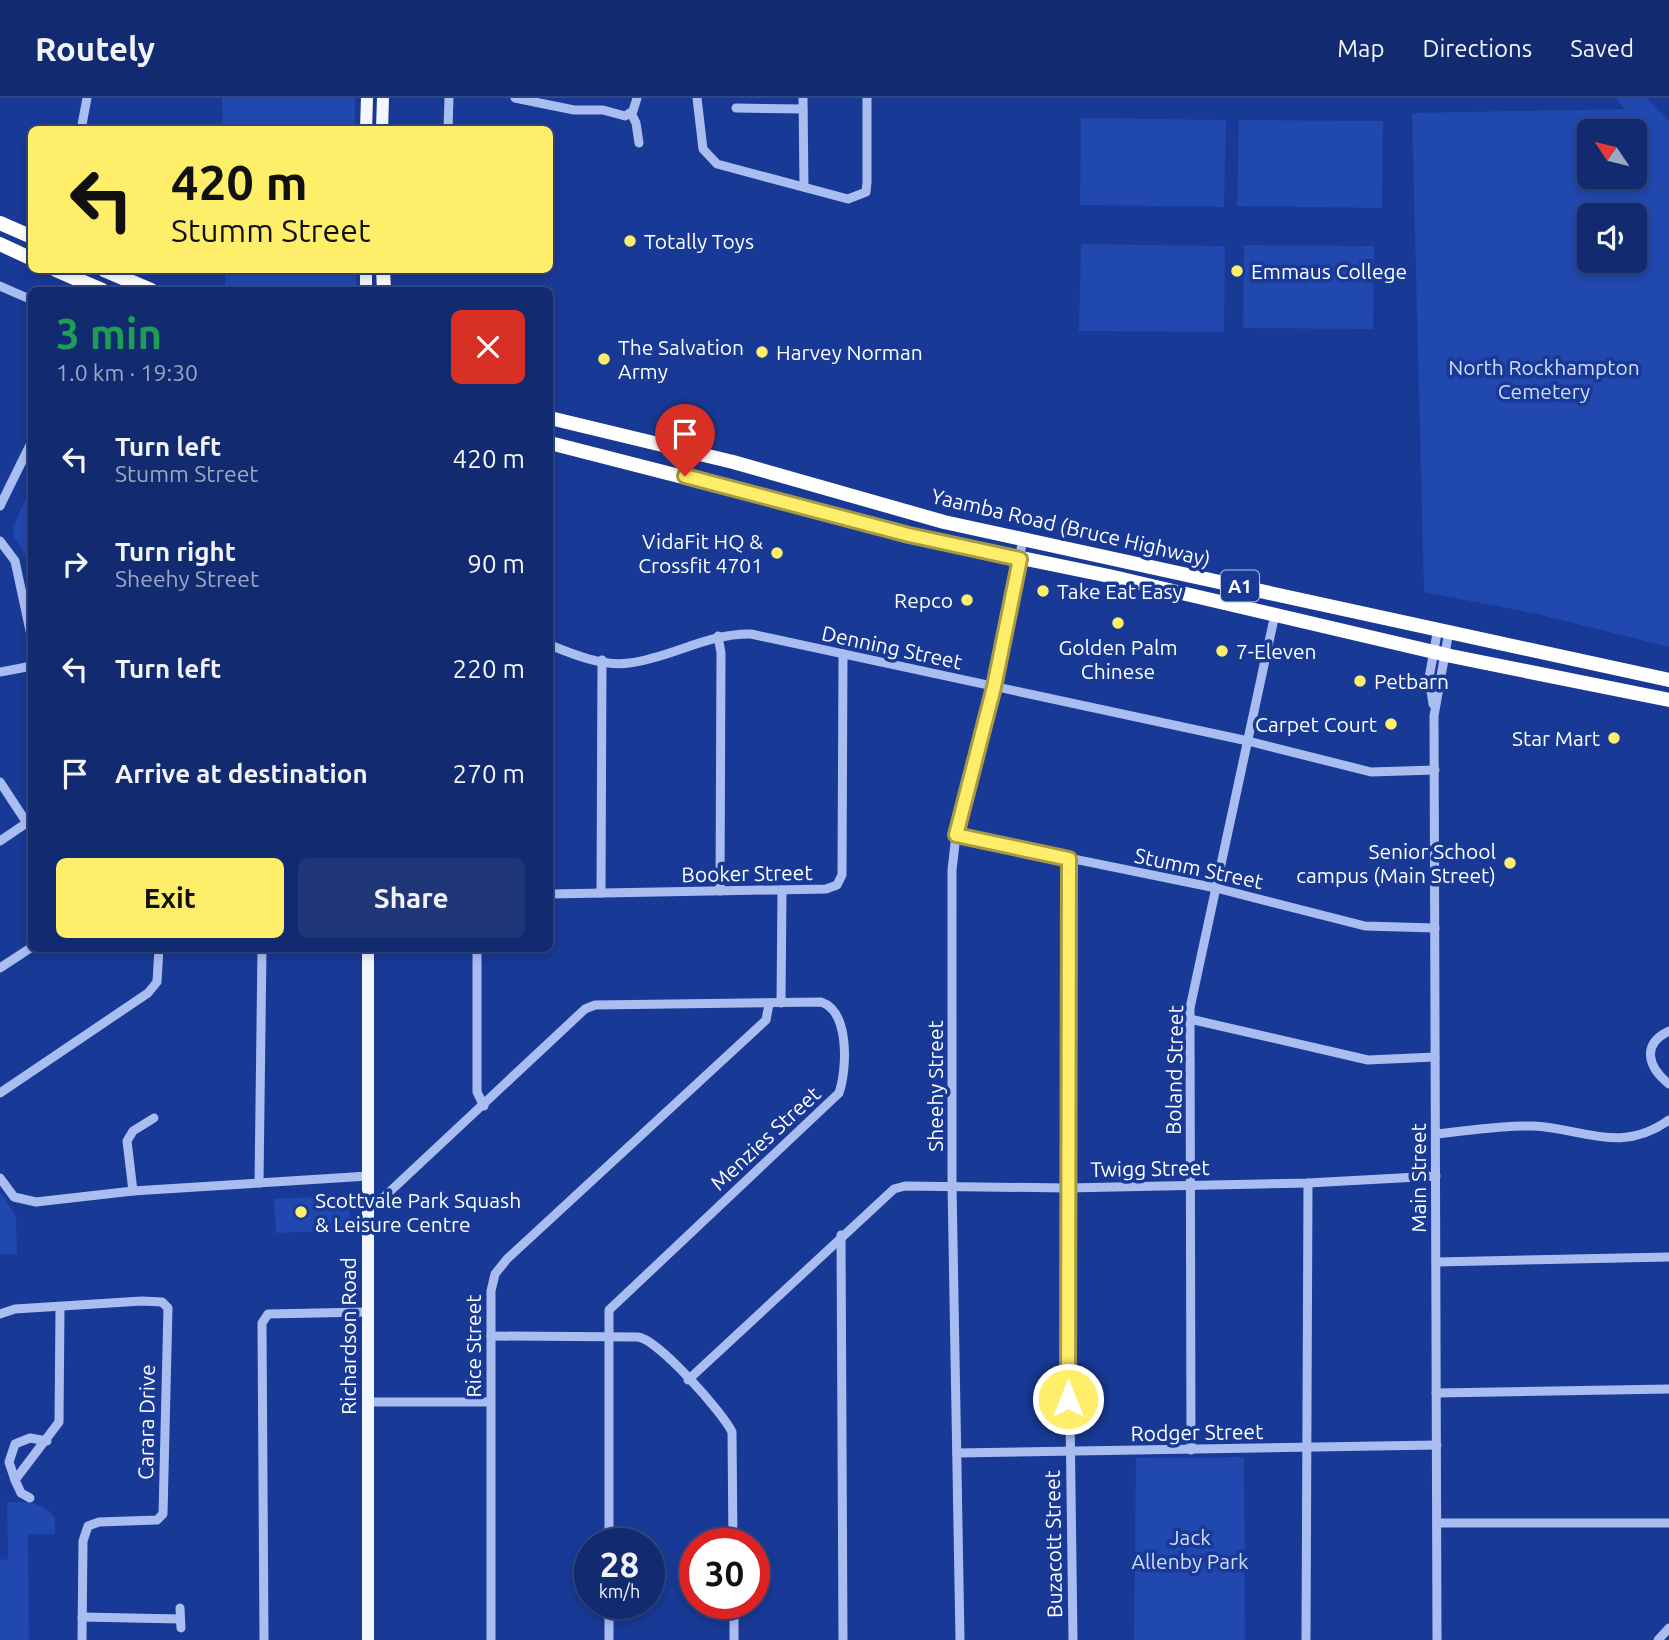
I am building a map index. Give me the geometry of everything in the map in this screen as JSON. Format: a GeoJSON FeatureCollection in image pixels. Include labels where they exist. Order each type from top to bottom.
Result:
{"type":"FeatureCollection","features":[{"type":"Feature","properties":{"kind":"highway"},"geometry":{"type":"LineString","coordinates":[[0,223],[28,235]]}},
{"type":"Feature","properties":{"kind":"highway"},"geometry":{"type":"LineString","coordinates":[[0,244],[28,257]]}},
{"type":"Feature","properties":{"kind":"highway"},"geometry":{"type":"LineString","coordinates":[[63,273],[95,287]]}},
{"type":"Feature","properties":{"kind":"highway"},"geometry":{"type":"LineString","coordinates":[[111,273],[144,287]]}},
{"type":"Feature","properties":{"kind":"highway","name":"Yaamba Road (Bruce Highway)"},"geometry":{"type":"LineString","coordinates":[[553,419],[733,462],[944,522],[1669,680]]}},
{"type":"Feature","properties":{"kind":"highway","name":"Yaamba Road (Bruce Highway)"},"geometry":{"type":"LineString","coordinates":[[553,444],[1020,559],[1275,614],[1439,653],[1669,700]]}},
{"type":"Feature","properties":{"kind":"main road"},"geometry":{"type":"LineString","coordinates":[[366,126],[367,98]]}},
{"type":"Feature","properties":{"kind":"main road"},"geometry":{"type":"LineString","coordinates":[[382,126],[383,98]]}},
{"type":"Feature","properties":{"kind":"main road","name":"Richardson Road"},"geometry":{"type":"LineString","coordinates":[[368,952],[368,1640]]}},
{"type":"Feature","properties":{"kind":"street"},"geometry":{"type":"LineString","coordinates":[[82,126],[87,98]]}},
{"type":"Feature","properties":{"kind":"street"},"geometry":{"type":"LineString","coordinates":[[448,126],[449,98]]}},
{"type":"Feature","properties":{"kind":"street"},"geometry":{"type":"LineString","coordinates":[[514,98],[574,110],[603,110],[620,116],[631,113]]}},
{"type":"Feature","properties":{"kind":"street"},"geometry":{"type":"LineString","coordinates":[[574,98],[574,110]]}},
{"type":"Feature","properties":{"kind":"street"},"geometry":{"type":"LineString","coordinates":[[637,98],[631,113],[639,144]]}},
{"type":"Feature","properties":{"kind":"street"},"geometry":{"type":"LineString","coordinates":[[697,98],[699,134],[703,149],[710,159],[726,168],[848,199],[866,192],[867,98]]}},
{"type":"Feature","properties":{"kind":"street"},"geometry":{"type":"LineString","coordinates":[[803,98],[804,187]]}},
{"type":"Feature","properties":{"kind":"street"},"geometry":{"type":"LineString","coordinates":[[736,108],[803,109]]}},
{"type":"Feature","properties":{"kind":"street"},"geometry":{"type":"LineString","coordinates":[[0,286],[28,298]]}},
{"type":"Feature","properties":{"kind":"street"},"geometry":{"type":"LineString","coordinates":[[0,506],[28,449]]}},
{"type":"Feature","properties":{"kind":"street","name":"Sheehy Street"},"geometry":{"type":"LineString","coordinates":[[960,1640],[952,1185],[952,870],[956,835],[994,687],[1023,539]]}},
{"type":"Feature","properties":{"kind":"street"},"geometry":{"type":"LineString","coordinates":[[0,541],[15,561],[28,621]]}},
{"type":"Feature","properties":{"kind":"street","name":"Boland Street"},"geometry":{"type":"LineString","coordinates":[[1191,1450],[1190,1019],[1275,614]]}},
{"type":"Feature","properties":{"kind":"street","name":"Main Street"},"geometry":{"type":"LineString","coordinates":[[1437,1640],[1434,716],[1439,653],[1444,629]]}},
{"type":"Feature","properties":{"kind":"street","name":"Denning Street"},"geometry":{"type":"LineString","coordinates":[[553,646],[602,660],[628,664],[718,636],[751,634],[1248,741],[1371,772],[1435,770]]}},
{"type":"Feature","properties":{"kind":"street"},"geometry":{"type":"LineString","coordinates":[[718,636],[721,653],[720,891]]}},
{"type":"Feature","properties":{"kind":"street","name":"Booker Street"},"geometry":{"type":"LineString","coordinates":[[553,894],[833,888],[842,875],[843,654]]}},
{"type":"Feature","properties":{"kind":"street"},"geometry":{"type":"LineString","coordinates":[[601,894],[602,660]]}},
{"type":"Feature","properties":{"kind":"street"},"geometry":{"type":"LineString","coordinates":[[0,672],[28,667]]}},
{"type":"Feature","properties":{"kind":"street"},"geometry":{"type":"LineString","coordinates":[[0,782],[28,820]]}},
{"type":"Feature","properties":{"kind":"street"},"geometry":{"type":"LineString","coordinates":[[0,841],[28,822]]}},
{"type":"Feature","properties":{"kind":"street","name":"Stumm Street"},"geometry":{"type":"LineString","coordinates":[[956,835],[1216,888],[1365,926],[1435,928]]}},
{"type":"Feature","properties":{"kind":"street","name":"Buzacott Street"},"geometry":{"type":"LineString","coordinates":[[1069,859],[1067,1188],[1073,1640]]}},
{"type":"Feature","properties":{"kind":"street"},"geometry":{"type":"LineString","coordinates":[[782,890],[782,1003]]}},
{"type":"Feature","properties":{"kind":"street"},"geometry":{"type":"LineString","coordinates":[[0,968],[28,950]]}},
{"type":"Feature","properties":{"kind":"street"},"geometry":{"type":"LineString","coordinates":[[0,1093],[148,993],[156,982],[159,952]]}},
{"type":"Feature","properties":{"kind":"street"},"geometry":{"type":"LineString","coordinates":[[259,1183],[262,952]]}},
{"type":"Feature","properties":{"kind":"street"},"geometry":{"type":"LineString","coordinates":[[477,952],[477,1092],[484,1106]]}},
{"type":"Feature","properties":{"kind":"street","name":"Menzies Street"},"geometry":{"type":"LineString","coordinates":[[368,1203],[384,1197],[585,1009],[595,1005],[821,1002],[828,1004],[839,1017],[843,1024],[843,1079],[839,1093],[615,1303],[608,1317],[609,1528]]}},
{"type":"Feature","properties":{"kind":"street","name":"Rice Street"},"geometry":{"type":"LineString","coordinates":[[491,1640],[491,1283],[500,1266],[766,1020],[769,1004]]}},
{"type":"Feature","properties":{"kind":"street"},"geometry":{"type":"LineString","coordinates":[[1190,1019],[1368,1060],[1435,1057]]}},
{"type":"Feature","properties":{"kind":"street"},"geometry":{"type":"LineString","coordinates":[[1669,1031],[1657,1040],[1650,1056],[1655,1072],[1669,1084]]}},
{"type":"Feature","properties":{"kind":"street"},"geometry":{"type":"LineString","coordinates":[[133,1191],[127,1141],[133,1131],[154,1118]]}},
{"type":"Feature","properties":{"kind":"street"},"geometry":{"type":"LineString","coordinates":[[1436,1134],[1537,1126],[1608,1139],[1640,1133],[1669,1120]]}},
{"type":"Feature","properties":{"kind":"street","name":"Twigg Street"},"geometry":{"type":"LineString","coordinates":[[688,1380],[841,1235],[894,1189],[952,1185],[1067,1188],[1308,1183],[1436,1175]]}},
{"type":"Feature","properties":{"kind":"street"},"geometry":{"type":"LineString","coordinates":[[0,1178],[14,1196],[36,1202],[133,1191],[368,1176]]}},
{"type":"Feature","properties":{"kind":"street"},"geometry":{"type":"LineString","coordinates":[[1306,1640],[1308,1183]]}},
{"type":"Feature","properties":{"kind":"street"},"geometry":{"type":"LineString","coordinates":[[841,1235],[843,1640]]}},
{"type":"Feature","properties":{"kind":"street"},"geometry":{"type":"LineString","coordinates":[[1436,1262],[1669,1257]]}},
{"type":"Feature","properties":{"kind":"street","name":"Carara Drive"},"geometry":{"type":"LineString","coordinates":[[0,1314],[15,1309],[142,1301],[162,1302],[168,1308],[163,1514],[158,1520],[99,1522],[88,1526],[83,1541],[82,1640]]}},
{"type":"Feature","properties":{"kind":"street"},"geometry":{"type":"LineString","coordinates":[[15,1480],[60,1422],[60,1307]]}},
{"type":"Feature","properties":{"kind":"street"},"geometry":{"type":"LineString","coordinates":[[264,1640],[262,1323],[268,1314],[368,1312]]}},
{"type":"Feature","properties":{"kind":"street"},"geometry":{"type":"LineString","coordinates":[[491,1336],[609,1336],[648,1339],[722,1417],[732,1432],[733,1528]]}},
{"type":"Feature","properties":{"kind":"street"},"geometry":{"type":"LineString","coordinates":[[1436,1392],[1669,1389]]}},
{"type":"Feature","properties":{"kind":"street"},"geometry":{"type":"LineString","coordinates":[[368,1402],[490,1402]]}},
{"type":"Feature","properties":{"kind":"street"},"geometry":{"type":"LineString","coordinates":[[30,1498],[21,1493],[9,1462],[15,1444],[30,1438],[47,1441]]}},
{"type":"Feature","properties":{"kind":"street","name":"Rodger Street"},"geometry":{"type":"LineString","coordinates":[[957,1453],[1437,1445]]}},
{"type":"Feature","properties":{"kind":"street"},"geometry":{"type":"LineString","coordinates":[[1437,1523],[1669,1523]]}},
{"type":"Feature","properties":{"kind":"street"},"geometry":{"type":"LineString","coordinates":[[82,1617],[181,1623],[180,1608]]}},
{"type":"Feature","properties":{"kind":"street"},"geometry":{"type":"LineString","coordinates":[[609,1619],[609,1640]]}},
{"type":"Feature","properties":{"kind":"street"},"geometry":{"type":"LineString","coordinates":[[734,1619],[734,1640]]}},
{"type":"Feature","properties":{"kind":"street"},"geometry":{"type":"LineString","coordinates":[[1658,1640],[1669,1628]]}},
{"type":"Feature","properties":{"kind":"green space"},"geometry":{"type":"Polygon","coordinates":[[[222,98],[355,98],[355,126],[223,126],[222,98]]]}},
{"type":"Feature","properties":{"kind":"green space","name":"North Rockhampton Cemetery"},"geometry":{"type":"Polygon","coordinates":[[[1615,98],[1646,98],[1669,121],[1669,647],[1537,614],[1424,592],[1412,113],[1625,109],[1615,98]]]}},
{"type":"Feature","properties":{"kind":"green space"},"geometry":{"type":"Polygon","coordinates":[[[1081,118],[1226,120],[1224,207],[1080,205],[1081,118]]]}},
{"type":"Feature","properties":{"kind":"green space"},"geometry":{"type":"Polygon","coordinates":[[[1239,120],[1383,121],[1382,208],[1237,206],[1239,120]]]}},
{"type":"Feature","properties":{"kind":"green space"},"geometry":{"type":"Polygon","coordinates":[[[1081,244],[1225,246],[1224,332],[1079,331],[1081,244]]]}},
{"type":"Feature","properties":{"kind":"green space"},"geometry":{"type":"Polygon","coordinates":[[[1244,245],[1374,246],[1373,329],[1243,328],[1244,245]]]}},
{"type":"Feature","properties":{"kind":"green space"},"geometry":{"type":"Polygon","coordinates":[[[225,273],[356,273],[356,287],[225,287],[225,273]]]}},
{"type":"Feature","properties":{"kind":"green space"},"geometry":{"type":"Polygon","coordinates":[[[28,493],[28,558],[14,537],[13,528],[28,493]]]}},
{"type":"Feature","properties":{"kind":"green space"},"geometry":{"type":"Polygon","coordinates":[[[0,1192],[16,1216],[17,1254],[0,1255],[0,1192]]]}},
{"type":"Feature","properties":{"kind":"green space"},"geometry":{"type":"Polygon","coordinates":[[[337,1196],[338,1206],[349,1205],[350,1230],[276,1233],[274,1199],[337,1196]]]}},
{"type":"Feature","properties":{"kind":"green space","name":"Jack Allenby Park"},"geometry":{"type":"Polygon","coordinates":[[[1244,1457],[1245,1640],[1134,1640],[1136,1458],[1244,1457]]]}},
{"type":"Feature","properties":{"kind":"green space"},"geometry":{"type":"Polygon","coordinates":[[[7,1502],[33,1504],[44,1508],[55,1517],[55,1534],[28,1535],[29,1640],[0,1640],[0,1560],[8,1559],[7,1502]]]}},
{"type":"Feature","properties":{"kind":"place","name":"Totally Toys"},"geometry":{"type":"Point","coordinates":[630,241]}},
{"type":"Feature","properties":{"kind":"place","name":"Emmaus College"},"geometry":{"type":"Point","coordinates":[1237,271]}},
{"type":"Feature","properties":{"kind":"place","name":"Harvey Norman"},"geometry":{"type":"Point","coordinates":[762,352]}},
{"type":"Feature","properties":{"kind":"place","name":"The Salvation Army"},"geometry":{"type":"Point","coordinates":[604,359]}},
{"type":"Feature","properties":{"kind":"place","name":"VidaFit HQ & Crossfit 4701"},"geometry":{"type":"Point","coordinates":[777,553]}},
{"type":"Feature","properties":{"kind":"place","name":"Take Eat Easy"},"geometry":{"type":"Point","coordinates":[1043,591]}},
{"type":"Feature","properties":{"kind":"place","name":"Repco"},"geometry":{"type":"Point","coordinates":[967,600]}},
{"type":"Feature","properties":{"kind":"place","name":"Golden Palm Chinese"},"geometry":{"type":"Point","coordinates":[1118,623]}},
{"type":"Feature","properties":{"kind":"place","name":"7-Eleven"},"geometry":{"type":"Point","coordinates":[1222,651]}},
{"type":"Feature","properties":{"kind":"place","name":"Petbarn"},"geometry":{"type":"Point","coordinates":[1360,681]}},
{"type":"Feature","properties":{"kind":"place","name":"Carpet Court"},"geometry":{"type":"Point","coordinates":[1391,724]}},
{"type":"Feature","properties":{"kind":"place","name":"Star Mart"},"geometry":{"type":"Point","coordinates":[1614,738]}},
{"type":"Feature","properties":{"kind":"place","name":"Senior School campus (Main Street)"},"geometry":{"type":"Point","coordinates":[1510,863]}},
{"type":"Feature","properties":{"kind":"place","name":"Scottvale Park Squash & Leisure Centre"},"geometry":{"type":"Point","coordinates":[301,1212]}},
{"type":"Feature","properties":{"kind":"route"},"geometry":{"type":"LineString","coordinates":[[685,476],[909,535],[1020,559],[994,687],[956,835],[1069,859],[1068,1399]]}}]}
